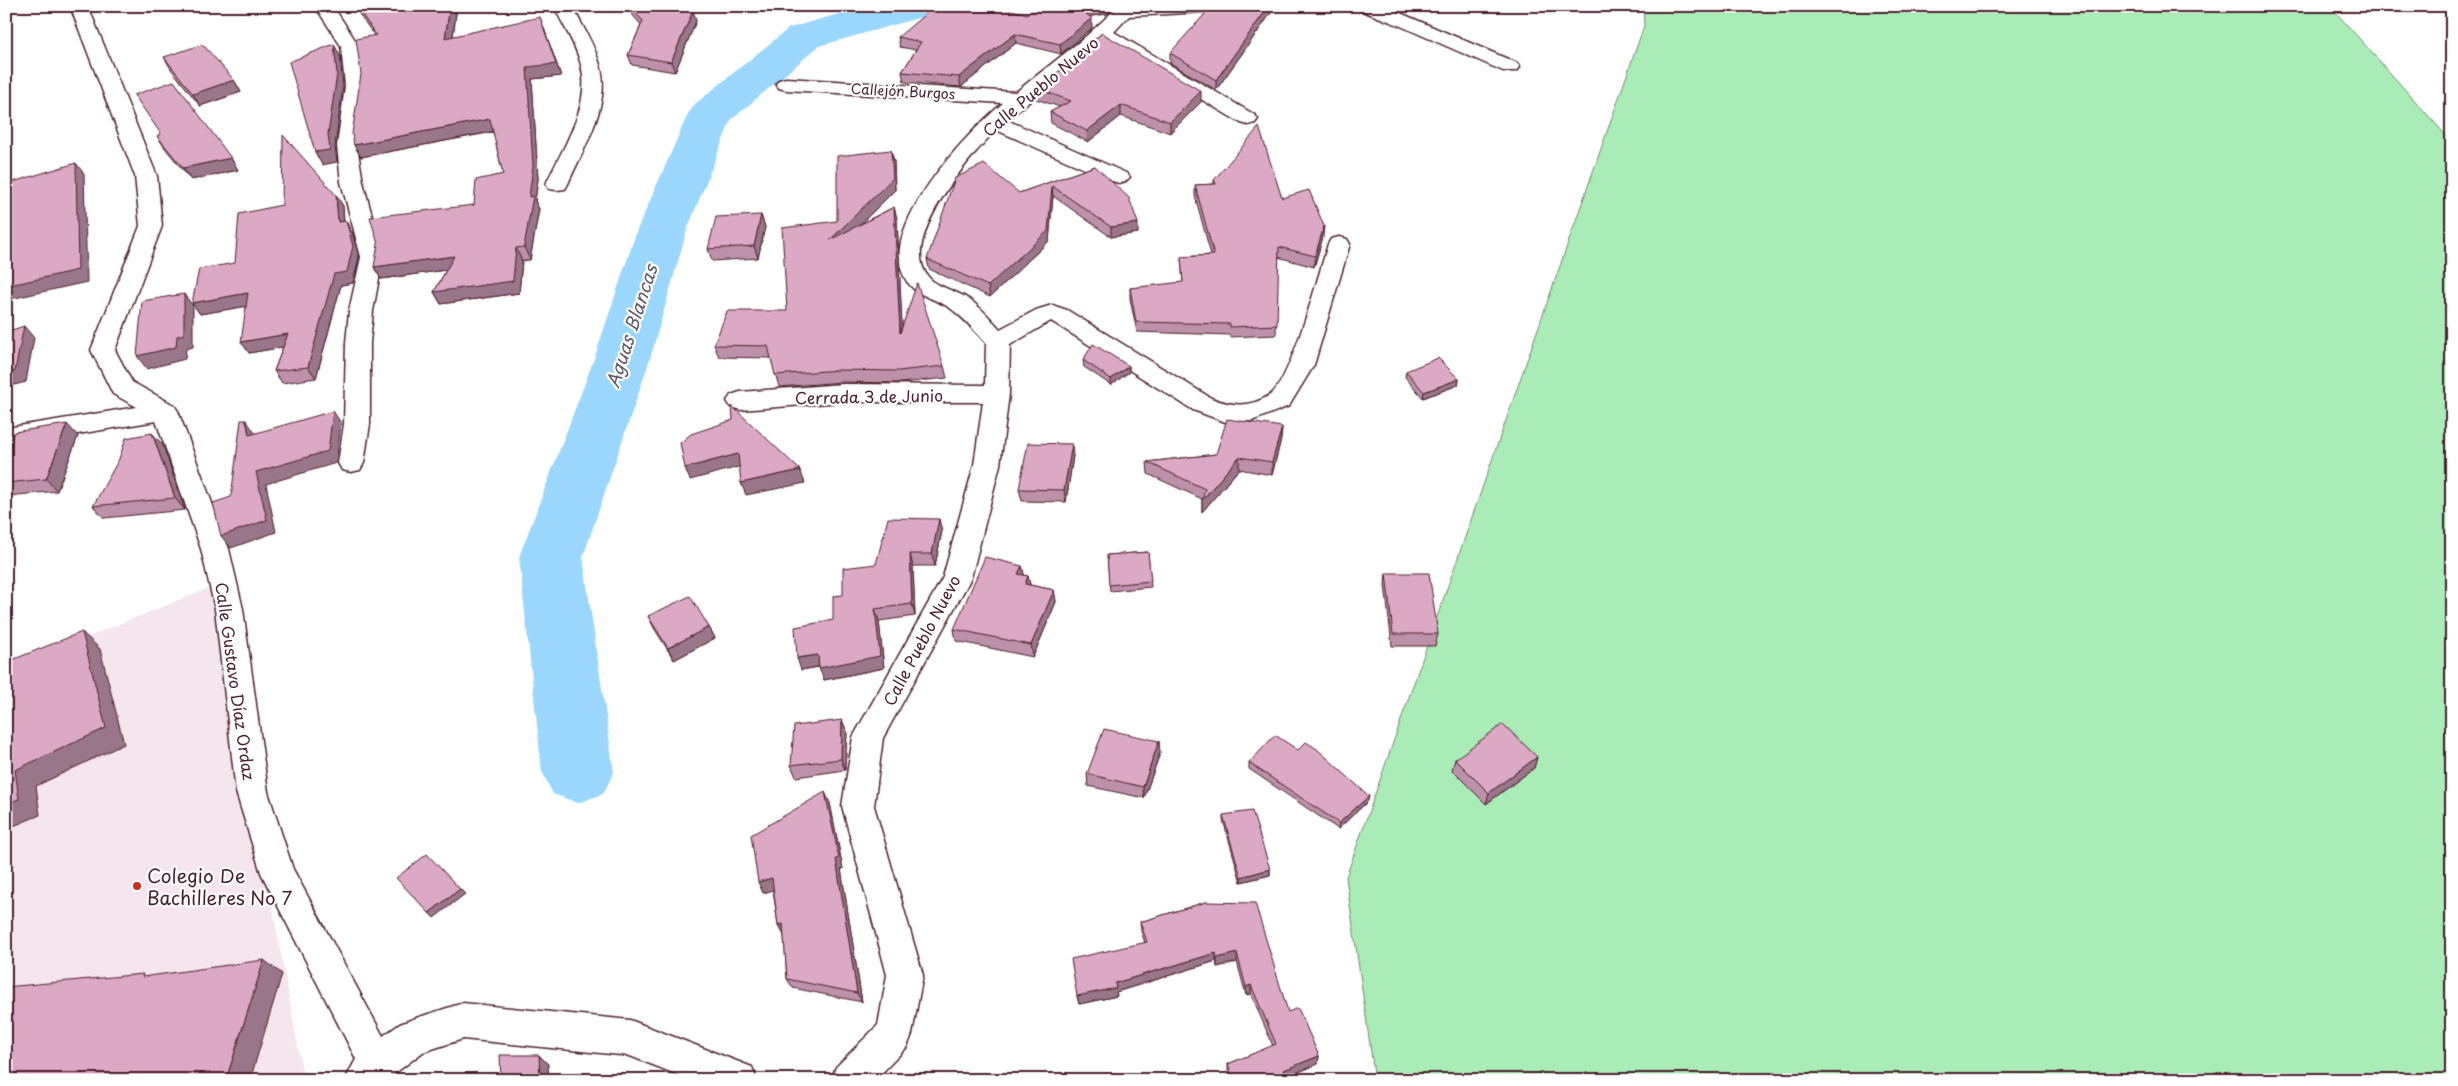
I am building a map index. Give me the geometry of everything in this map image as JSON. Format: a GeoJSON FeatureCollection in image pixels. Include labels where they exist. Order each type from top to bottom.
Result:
{"type":"FeatureCollection","features":[{"type":"Feature","properties":{"kind":"street"},"geometry":{"type":"LineString","coordinates":[[79,6],[146,176],[150,226],[103,350],[122,388],[165,412]]}},
{"type":"Feature","properties":{"kind":"street"},"geometry":{"type":"LineString","coordinates":[[324,6],[350,46],[355,86],[347,146],[352,182],[372,257],[358,344],[357,424],[351,463]]}},
{"type":"Feature","properties":{"kind":"street"},"geometry":{"type":"LineString","coordinates":[[558,184],[587,114],[594,86],[589,59],[562,6]]}},
{"type":"Feature","properties":{"kind":"street"},"geometry":{"type":"LineString","coordinates":[[1127,9],[1225,6]]}},
{"type":"Feature","properties":{"kind":"street"},"geometry":{"type":"LineString","coordinates":[[1366,6],[1403,18],[1462,48],[1510,67]]}},
{"type":"Feature","properties":{"kind":"street","name":"Calle Pueblo Nuevo"},"geometry":{"type":"LineString","coordinates":[[849,1080],[894,1034],[905,975],[858,806],[868,737],[957,578],[987,465],[997,394],[998,341],[957,302],[926,287],[914,275],[910,256],[915,229],[936,188],[961,155],[1021,98],[1103,33],[1127,9]]}},
{"type":"Feature","properties":{"kind":"street"},"geometry":{"type":"LineString","coordinates":[[1103,33],[1248,119]]}},
{"type":"Feature","properties":{"kind":"street","name":"Callejón Burgos"},"geometry":{"type":"LineString","coordinates":[[786,84],[1021,98]]}},
{"type":"Feature","properties":{"kind":"street"},"geometry":{"type":"LineString","coordinates":[[994,122],[1119,177]]}},
{"type":"Feature","properties":{"kind":"street"},"geometry":{"type":"LineString","coordinates":[[998,341],[1044,315],[1052,313],[1059,315],[1202,404],[1228,414],[1252,412],[1280,400],[1302,364],[1339,244]]}},
{"type":"Feature","properties":{"kind":"street","name":"Cerrada 3 de Junio"},"geometry":{"type":"LineString","coordinates":[[740,400],[842,394],[997,394]]}},
{"type":"Feature","properties":{"kind":"street"},"geometry":{"type":"LineString","coordinates":[[6,437],[165,412]]}},
{"type":"Feature","properties":{"kind":"street","name":"Calle Gustavo Díaz Ordaz"},"geometry":{"type":"LineString","coordinates":[[165,412],[215,549],[229,609],[252,792],[278,873],[370,1071]]}},
{"type":"Feature","properties":{"kind":"street"},"geometry":{"type":"LineString","coordinates":[[370,1071],[413,1037],[463,1021],[630,1038],[739,1080]]}},
{"type":"Feature","properties":{"kind":"shaded area","name":"Colegio De Bachilleres No 7"},"geometry":{"type":"Polygon","coordinates":[[[209,588],[233,692],[304,1080],[6,1080],[6,670],[209,588]]]}},
{"type":"Feature","properties":{"kind":"green space"},"geometry":{"type":"Polygon","coordinates":[[[1643,6],[2330,6],[2452,142],[2452,1080],[1375,1080],[1346,877],[1644,26],[1643,6]]]}},
{"type":"Feature","properties":{"kind":"building"},"geometry":{"type":"Polygon","coordinates":[[[356,6],[450,6],[445,38],[540,17],[556,64],[527,67],[533,166],[529,197],[533,196],[524,247],[516,248],[513,281],[434,292],[454,256],[374,267],[378,244],[370,217],[474,205],[476,180],[503,174],[490,119],[354,145],[352,134],[361,74],[356,39],[376,35],[356,6]]]}},
{"type":"Feature","properties":{"kind":"building"},"geometry":{"type":"Polygon","coordinates":[[[629,6],[688,6],[693,11],[671,62],[628,55],[643,21],[629,6]]]}},
{"type":"Feature","properties":{"kind":"building"},"geometry":{"type":"Polygon","coordinates":[[[935,6],[997,6],[1027,14],[1035,6],[1091,6],[1077,8],[1092,18],[1060,44],[1015,34],[959,77],[902,72],[921,42],[898,37],[935,6]]]}},
{"type":"Feature","properties":{"kind":"building"},"geometry":{"type":"Polygon","coordinates":[[[1212,6],[1269,6],[1216,80],[1170,53],[1212,6]]]}},
{"type":"Feature","properties":{"kind":"building"},"geometry":{"type":"Polygon","coordinates":[[[1102,33],[1201,91],[1170,122],[1121,105],[1087,131],[1050,112],[1071,101],[1035,88],[1090,50],[1083,49],[1102,33]]]}},
{"type":"Feature","properties":{"kind":"building"},"geometry":{"type":"Polygon","coordinates":[[[334,44],[337,74],[328,134],[330,150],[315,152],[289,62],[334,44]]]}},
{"type":"Feature","properties":{"kind":"building"},"geometry":{"type":"Polygon","coordinates":[[[201,45],[205,47],[234,80],[193,94],[164,57],[201,45]]]}},
{"type":"Feature","properties":{"kind":"building"},"geometry":{"type":"Polygon","coordinates":[[[174,81],[231,158],[183,168],[157,136],[161,134],[134,95],[174,81]]]}},
{"type":"Feature","properties":{"kind":"building"},"geometry":{"type":"Polygon","coordinates":[[[1259,127],[1282,198],[1309,190],[1324,226],[1315,256],[1279,247],[1277,325],[1230,327],[1230,324],[1136,322],[1130,288],[1183,282],[1181,257],[1214,255],[1195,185],[1216,184],[1214,180],[1259,127]]]}},
{"type":"Feature","properties":{"kind":"building"},"geometry":{"type":"Polygon","coordinates":[[[283,135],[336,195],[338,222],[346,221],[353,246],[347,272],[334,274],[308,367],[274,371],[288,334],[241,342],[248,293],[192,303],[199,269],[235,263],[239,214],[282,205],[283,135]]]}},
{"type":"Feature","properties":{"kind":"building"},"geometry":{"type":"Polygon","coordinates":[[[891,150],[893,178],[830,240],[894,207],[900,333],[917,283],[944,366],[898,371],[838,370],[775,375],[768,346],[714,345],[727,311],[787,311],[782,228],[837,221],[837,156],[891,150]]]}},
{"type":"Feature","properties":{"kind":"building"},"geometry":{"type":"Polygon","coordinates":[[[76,163],[78,270],[6,286],[6,184],[76,163]]]}},
{"type":"Feature","properties":{"kind":"building"},"geometry":{"type":"Polygon","coordinates":[[[984,164],[1019,193],[1095,166],[1129,198],[1138,223],[1111,227],[1052,186],[1048,231],[988,286],[927,259],[955,178],[984,164]]]}},
{"type":"Feature","properties":{"kind":"building"},"geometry":{"type":"Polygon","coordinates":[[[761,215],[754,246],[708,249],[716,217],[761,215]]]}},
{"type":"Feature","properties":{"kind":"building"},"geometry":{"type":"Polygon","coordinates":[[[184,294],[184,334],[177,336],[176,347],[137,356],[142,301],[184,294]]]}},
{"type":"Feature","properties":{"kind":"building"},"geometry":{"type":"Polygon","coordinates":[[[24,326],[15,371],[6,373],[6,332],[24,326]]]}},
{"type":"Feature","properties":{"kind":"building"},"geometry":{"type":"Polygon","coordinates":[[[1093,344],[1129,366],[1111,379],[1083,360],[1093,344]]]}},
{"type":"Feature","properties":{"kind":"building"},"geometry":{"type":"Polygon","coordinates":[[[1438,358],[1459,379],[1424,392],[1406,371],[1438,358]]]}},
{"type":"Feature","properties":{"kind":"building"},"geometry":{"type":"Polygon","coordinates":[[[732,406],[800,470],[741,483],[738,454],[685,468],[680,443],[691,434],[733,420],[732,406]]]}},
{"type":"Feature","properties":{"kind":"building"},"geometry":{"type":"Polygon","coordinates":[[[333,411],[328,451],[256,472],[267,520],[221,536],[213,503],[231,497],[241,420],[246,420],[249,435],[333,411]]]}},
{"type":"Feature","properties":{"kind":"building"},"geometry":{"type":"Polygon","coordinates":[[[1227,419],[1282,427],[1272,462],[1239,457],[1202,500],[1205,489],[1147,462],[1216,454],[1227,419]]]}},
{"type":"Feature","properties":{"kind":"building"},"geometry":{"type":"Polygon","coordinates":[[[67,424],[46,479],[6,483],[6,455],[14,432],[67,424]]]}},
{"type":"Feature","properties":{"kind":"building"},"geometry":{"type":"Polygon","coordinates":[[[152,433],[175,498],[93,506],[119,459],[126,438],[152,433]]]}},
{"type":"Feature","properties":{"kind":"building"},"geometry":{"type":"Polygon","coordinates":[[[1028,443],[1072,444],[1064,490],[1019,489],[1028,443]]]}},
{"type":"Feature","properties":{"kind":"building"},"geometry":{"type":"Polygon","coordinates":[[[888,518],[939,519],[932,554],[910,554],[912,604],[875,609],[880,656],[819,668],[818,655],[797,658],[795,627],[833,620],[833,596],[843,595],[843,568],[876,564],[888,518]]]}},
{"type":"Feature","properties":{"kind":"building"},"geometry":{"type":"Polygon","coordinates":[[[1148,552],[1151,581],[1109,585],[1107,555],[1148,552]]]}},
{"type":"Feature","properties":{"kind":"building"},"geometry":{"type":"Polygon","coordinates":[[[985,557],[1022,566],[1018,574],[1028,576],[1025,584],[1054,590],[1031,645],[954,629],[985,557]]]}},
{"type":"Feature","properties":{"kind":"building"},"geometry":{"type":"Polygon","coordinates":[[[1386,573],[1429,573],[1438,634],[1393,634],[1386,573]]]}},
{"type":"Feature","properties":{"kind":"building"},"geometry":{"type":"Polygon","coordinates":[[[690,596],[709,627],[668,648],[648,616],[690,596]]]}},
{"type":"Feature","properties":{"kind":"building"},"geometry":{"type":"Polygon","coordinates":[[[82,632],[106,728],[15,770],[19,799],[6,804],[6,696],[12,694],[7,662],[82,632]]]}},
{"type":"Feature","properties":{"kind":"building"},"geometry":{"type":"Polygon","coordinates":[[[842,720],[841,759],[791,765],[794,726],[842,720]]]}},
{"type":"Feature","properties":{"kind":"building"},"geometry":{"type":"Polygon","coordinates":[[[1503,724],[1537,757],[1489,793],[1455,759],[1503,724]]]}},
{"type":"Feature","properties":{"kind":"building"},"geometry":{"type":"Polygon","coordinates":[[[1104,729],[1159,741],[1143,787],[1087,774],[1104,729]]]}},
{"type":"Feature","properties":{"kind":"building"},"geometry":{"type":"Polygon","coordinates":[[[1275,735],[1298,750],[1306,742],[1317,749],[1369,796],[1339,823],[1249,763],[1275,735]]]}},
{"type":"Feature","properties":{"kind":"building"},"geometry":{"type":"Polygon","coordinates":[[[825,792],[839,858],[836,859],[857,993],[787,979],[783,924],[778,925],[772,878],[758,882],[751,835],[825,792]]]}},
{"type":"Feature","properties":{"kind":"building"},"geometry":{"type":"Polygon","coordinates":[[[1252,811],[1270,869],[1241,877],[1223,815],[1252,811]]]}},
{"type":"Feature","properties":{"kind":"building"},"geometry":{"type":"Polygon","coordinates":[[[427,854],[460,889],[429,913],[396,878],[427,854]]]}},
{"type":"Feature","properties":{"kind":"building"},"geometry":{"type":"Polygon","coordinates":[[[1206,902],[1255,903],[1288,1012],[1298,1008],[1319,1056],[1284,1070],[1288,1080],[1234,1080],[1228,1064],[1276,1044],[1251,985],[1246,987],[1237,953],[1217,958],[1216,953],[1115,983],[1116,988],[1077,996],[1071,959],[1147,942],[1140,922],[1206,902]]]}},
{"type":"Feature","properties":{"kind":"building"},"geometry":{"type":"Polygon","coordinates":[[[264,960],[226,1080],[6,1080],[6,987],[143,974],[142,977],[264,960]]]}},
{"type":"Feature","properties":{"kind":"building"},"geometry":{"type":"Polygon","coordinates":[[[500,1055],[539,1055],[540,1080],[501,1080],[500,1055]]]}},
{"type":"Feature","properties":{"kind":"waterway","name":"Aguas Blancas"},"geometry":{"type":"LineString","coordinates":[[578,772],[551,557],[622,359],[662,230],[711,114],[804,37],[914,6]]}},
{"type":"Feature","properties":{"kind":"place","name":"Colegio De Bachilleres No 7"},"geometry":{"type":"Point","coordinates":[137,886]}}]}
